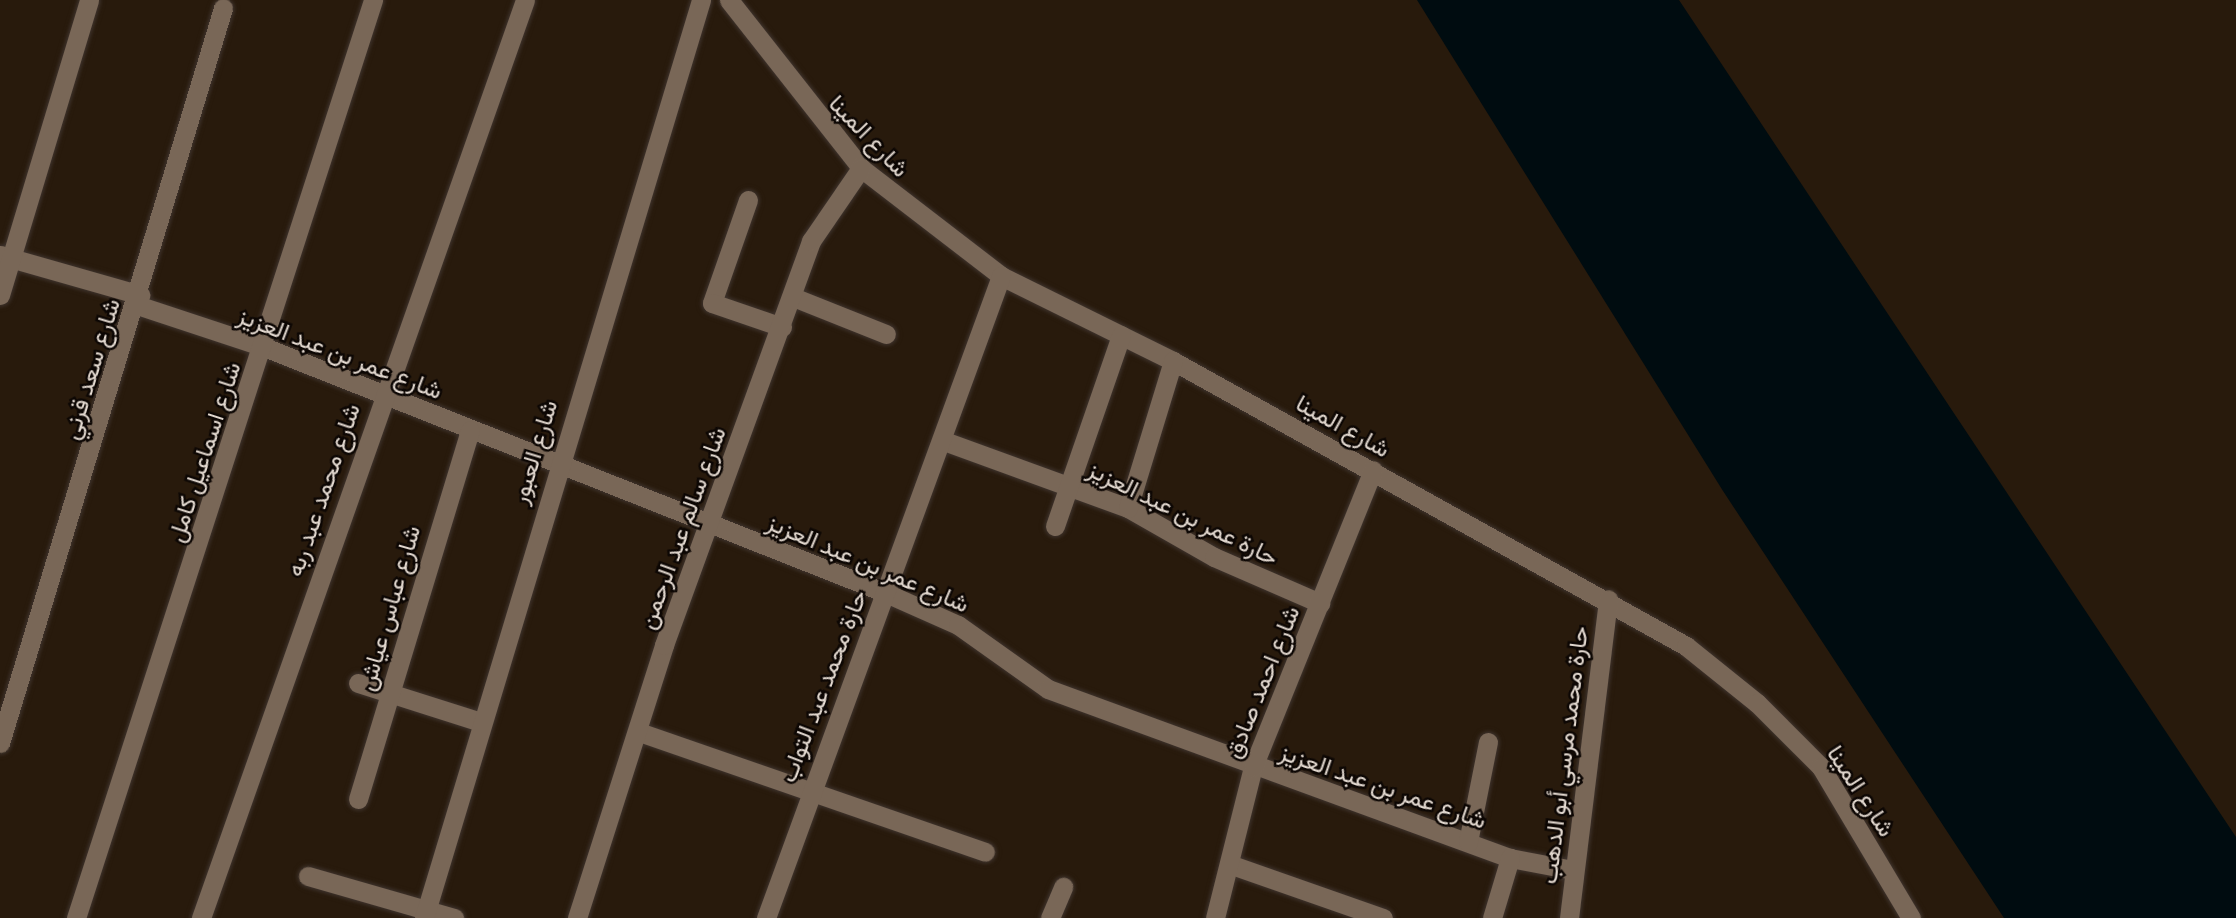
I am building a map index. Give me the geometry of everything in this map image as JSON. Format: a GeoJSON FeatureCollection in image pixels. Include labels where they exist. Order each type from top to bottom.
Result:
{"type":"FeatureCollection","features":[{"type":"Feature","properties":{"kind":"street"},"geometry":{"type":"LineString","coordinates":[[0,295],[6,257],[89,0]]}},
{"type":"Feature","properties":{"kind":"street","name":"شارع اسماعيل كامل"},"geometry":{"type":"LineString","coordinates":[[76,918],[264,347],[373,0]]}},
{"type":"Feature","properties":{"kind":"street","name":"شارع محمد عبد ربه"},"geometry":{"type":"LineString","coordinates":[[201,918],[381,394],[525,0]]}},
{"type":"Feature","properties":{"kind":"street","name":"شارع المينا"},"geometry":{"type":"LineString","coordinates":[[729,0],[861,168],[1001,276],[1173,361],[1608,599],[1686,646],[1757,703],[1821,767],[1911,918]]}},
{"type":"Feature","properties":{"kind":"street","name":"شارع العبور"},"geometry":{"type":"LineString","coordinates":[[425,914],[478,721],[699,1]]}},
{"type":"Feature","properties":{"kind":"street","name":"شارع سعد قرني"},"geometry":{"type":"LineString","coordinates":[[0,743],[138,300],[223,8]]}},
{"type":"Feature","properties":{"kind":"street","name":"شارع سالم عبد الرحمن"},"geometry":{"type":"LineString","coordinates":[[577,918],[711,523],[816,229],[861,168]]}},
{"type":"Feature","properties":{"kind":"street"},"geometry":{"type":"LineString","coordinates":[[748,200],[712,303],[782,327]]}},
{"type":"Feature","properties":{"kind":"street","name":"شارع عمر بن عبد العزيز"},"geometry":{"type":"LineString","coordinates":[[6,257],[138,300],[264,347],[470,431],[886,593],[958,625],[1029,680],[1253,766],[1510,858],[1573,870]]}},
{"type":"Feature","properties":{"kind":"street","name":"حارة محمد عبد التواب"},"geometry":{"type":"LineString","coordinates":[[766,918],[808,791],[944,441],[1001,276]]}},
{"type":"Feature","properties":{"kind":"street"},"geometry":{"type":"LineString","coordinates":[[793,297],[886,334]]}},
{"type":"Feature","properties":{"kind":"street"},"geometry":{"type":"LineString","coordinates":[[1055,526],[1121,335]]}},
{"type":"Feature","properties":{"kind":"street"},"geometry":{"type":"LineString","coordinates":[[1128,508],[1173,361]]}},
{"type":"Feature","properties":{"kind":"street","name":"شارع عباس عياش"},"geometry":{"type":"LineString","coordinates":[[358,799],[470,431]]}},
{"type":"Feature","properties":{"kind":"street","name":"حارة عمر بن عبد العزيز"},"geometry":{"type":"LineString","coordinates":[[944,441],[1128,508],[1213,557],[1320,603]]}},
{"type":"Feature","properties":{"kind":"street","name":"شارع احمد صادق"},"geometry":{"type":"LineString","coordinates":[[1215,918],[1253,766],[1373,470]]}},
{"type":"Feature","properties":{"kind":"street","name":"حارة محمد مرسي أبو الدهب"},"geometry":{"type":"LineString","coordinates":[[1569,918],[1608,599]]}},
{"type":"Feature","properties":{"kind":"street"},"geometry":{"type":"LineString","coordinates":[[358,683],[478,721]]}},
{"type":"Feature","properties":{"kind":"street"},"geometry":{"type":"LineString","coordinates":[[639,732],[985,852]]}},
{"type":"Feature","properties":{"kind":"street"},"geometry":{"type":"LineString","coordinates":[[1468,842],[1488,742]]}},
{"type":"Feature","properties":{"kind":"street"},"geometry":{"type":"LineString","coordinates":[[1492,918],[1510,858]]}},
{"type":"Feature","properties":{"kind":"street"},"geometry":{"type":"LineString","coordinates":[[1229,864],[1383,918]]}},
{"type":"Feature","properties":{"kind":"street"},"geometry":{"type":"LineString","coordinates":[[308,876],[425,914],[454,918]]}},
{"type":"Feature","properties":{"kind":"street"},"geometry":{"type":"LineString","coordinates":[[1050,918],[1063,887]]}},
{"type":"Feature","properties":{"kind":"shaded area"},"geometry":{"type":"Polygon","coordinates":[[[1417,0],[1679,0],[2236,837],[2236,918],[2004,918],[1723,491],[1417,0]]]}}]}
